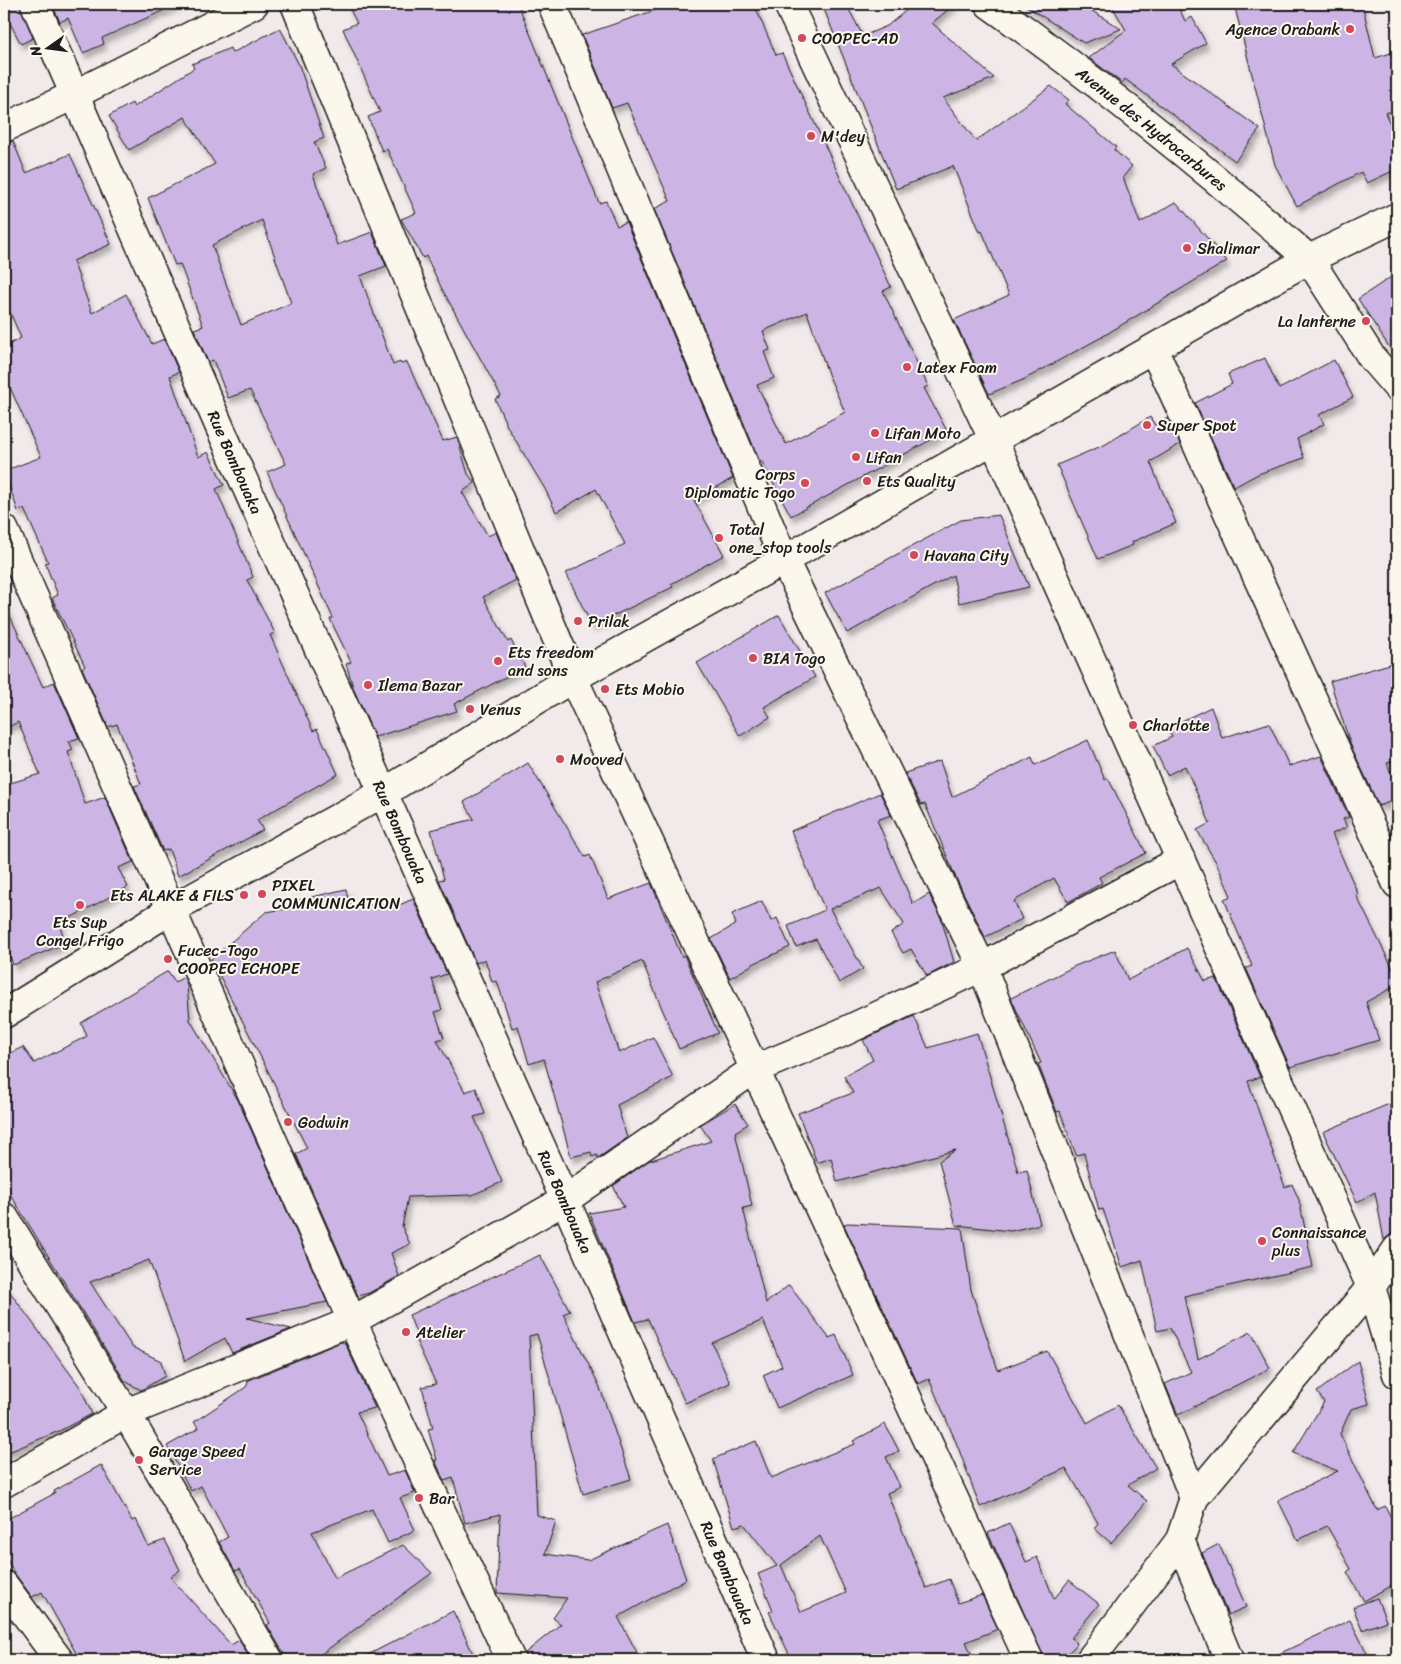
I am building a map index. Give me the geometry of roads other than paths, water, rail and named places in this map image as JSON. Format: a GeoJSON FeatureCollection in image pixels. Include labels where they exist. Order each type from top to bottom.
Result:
{"type":"FeatureCollection","features":[{"type":"Feature","properties":{"kind":"street","name":"Rue Bombouaka"},"geometry":{"type":"LineString","coordinates":[[35,4],[221,430],[565,1200],[766,1660]]}},
{"type":"Feature","properties":{"kind":"street"},"geometry":{"type":"LineString","coordinates":[[4,128],[74,95],[254,4]]}},
{"type":"Feature","properties":{"kind":"street"},"geometry":{"type":"LineString","coordinates":[[295,4],[573,678],[752,1070],[1029,1660]]}},
{"type":"Feature","properties":{"kind":"street"},"geometry":{"type":"LineString","coordinates":[[552,4],[784,560],[982,968],[1194,1498]]}},
{"type":"Feature","properties":{"kind":"street"},"geometry":{"type":"LineString","coordinates":[[788,4],[993,439],[1390,1326],[1397,1374]]}},
{"type":"Feature","properties":{"kind":"street","name":"Avenue des Hydrocarbures"},"geometry":{"type":"LineString","coordinates":[[989,4],[1037,38],[1252,209],[1309,259],[1372,358],[1397,387]]}},
{"type":"Feature","properties":{"kind":"street"},"geometry":{"type":"LineString","coordinates":[[4,1014],[172,909],[383,793],[573,678],[784,560],[993,439],[1154,350],[1309,259],[1397,217]]}},
{"type":"Feature","properties":{"kind":"street"},"geometry":{"type":"LineString","coordinates":[[1154,350],[1397,884]]}},
{"type":"Feature","properties":{"kind":"street"},"geometry":{"type":"LineString","coordinates":[[4,529],[352,1320],[511,1660]]}},
{"type":"Feature","properties":{"kind":"street"},"geometry":{"type":"LineString","coordinates":[[4,1483],[126,1413],[352,1320],[565,1200],[752,1070],[839,1034],[982,968],[1181,860]]}},
{"type":"Feature","properties":{"kind":"street"},"geometry":{"type":"LineString","coordinates":[[4,1217],[126,1413],[269,1660]]}},
{"type":"Feature","properties":{"kind":"street"},"geometry":{"type":"LineString","coordinates":[[1090,1660],[1180,1540],[1194,1498],[1371,1287],[1397,1249]]}},
{"type":"Feature","properties":{"kind":"street"},"geometry":{"type":"LineString","coordinates":[[1180,1540],[1229,1660]]}},
{"type":"Feature","properties":{"kind":"street"},"geometry":{"type":"LineString","coordinates":[[4,1585],[59,1660]]}},
{"type":"Feature","properties":{"kind":"place","name":"Agence Orabank"},"geometry":{"type":"Point","coordinates":[1350,29]}},
{"type":"Feature","properties":{"kind":"place","name":"COOPEC-AD"},"geometry":{"type":"Point","coordinates":[802,38]}},
{"type":"Feature","properties":{"kind":"place","name":"M'dey"},"geometry":{"type":"Point","coordinates":[811,136]}},
{"type":"Feature","properties":{"kind":"place","name":"Shalimar"},"geometry":{"type":"Point","coordinates":[1187,248]}},
{"type":"Feature","properties":{"kind":"place","name":"La lanterne"},"geometry":{"type":"Point","coordinates":[1366,321]}},
{"type":"Feature","properties":{"kind":"place","name":"Latex Foam"},"geometry":{"type":"Point","coordinates":[907,367]}},
{"type":"Feature","properties":{"kind":"place","name":"Super Spot"},"geometry":{"type":"Point","coordinates":[1147,425]}},
{"type":"Feature","properties":{"kind":"place","name":"Lifan Moto"},"geometry":{"type":"Point","coordinates":[875,433]}},
{"type":"Feature","properties":{"kind":"place","name":"Lifan"},"geometry":{"type":"Point","coordinates":[856,457]}},
{"type":"Feature","properties":{"kind":"place","name":"Ets Quality"},"geometry":{"type":"Point","coordinates":[867,481]}},
{"type":"Feature","properties":{"kind":"place","name":"Corps Diplomatic Togo"},"geometry":{"type":"Point","coordinates":[805,483]}},
{"type":"Feature","properties":{"kind":"place","name":"Total one_stop tools"},"geometry":{"type":"Point","coordinates":[719,538]}},
{"type":"Feature","properties":{"kind":"place","name":"Havana City"},"geometry":{"type":"Point","coordinates":[914,555]}},
{"type":"Feature","properties":{"kind":"place","name":"Prilak"},"geometry":{"type":"Point","coordinates":[578,621]}},
{"type":"Feature","properties":{"kind":"place","name":"BIA Togo"},"geometry":{"type":"Point","coordinates":[753,658]}},
{"type":"Feature","properties":{"kind":"place","name":"Ets freedom and sons"},"geometry":{"type":"Point","coordinates":[498,661]}},
{"type":"Feature","properties":{"kind":"place","name":"Ilema Bazar"},"geometry":{"type":"Point","coordinates":[368,685]}},
{"type":"Feature","properties":{"kind":"place","name":"Ets Mobio"},"geometry":{"type":"Point","coordinates":[605,689]}},
{"type":"Feature","properties":{"kind":"place","name":"Venus"},"geometry":{"type":"Point","coordinates":[470,709]}},
{"type":"Feature","properties":{"kind":"place","name":"Charlotte"},"geometry":{"type":"Point","coordinates":[1133,725]}},
{"type":"Feature","properties":{"kind":"place","name":"Mooved"},"geometry":{"type":"Point","coordinates":[560,759]}},
{"type":"Feature","properties":{"kind":"place","name":"PIXEL COMMUNICATION"},"geometry":{"type":"Point","coordinates":[262,894]}},
{"type":"Feature","properties":{"kind":"place","name":"Ets ALAKE & FILS"},"geometry":{"type":"Point","coordinates":[244,895]}},
{"type":"Feature","properties":{"kind":"place","name":"Ets Sup Congel Frigo"},"geometry":{"type":"Point","coordinates":[80,905]}},
{"type":"Feature","properties":{"kind":"place","name":"Fucec-Togo COOPEC ECHOPE"},"geometry":{"type":"Point","coordinates":[168,959]}},
{"type":"Feature","properties":{"kind":"place","name":"Godwin"},"geometry":{"type":"Point","coordinates":[288,1122]}},
{"type":"Feature","properties":{"kind":"place","name":"Connaissance plus"},"geometry":{"type":"Point","coordinates":[1262,1241]}},
{"type":"Feature","properties":{"kind":"place","name":"Atelier"},"geometry":{"type":"Point","coordinates":[406,1332]}},
{"type":"Feature","properties":{"kind":"place","name":"Garage Speed Service"},"geometry":{"type":"Point","coordinates":[139,1460]}},
{"type":"Feature","properties":{"kind":"place","name":"Bar"},"geometry":{"type":"Point","coordinates":[419,1498]}}]}
